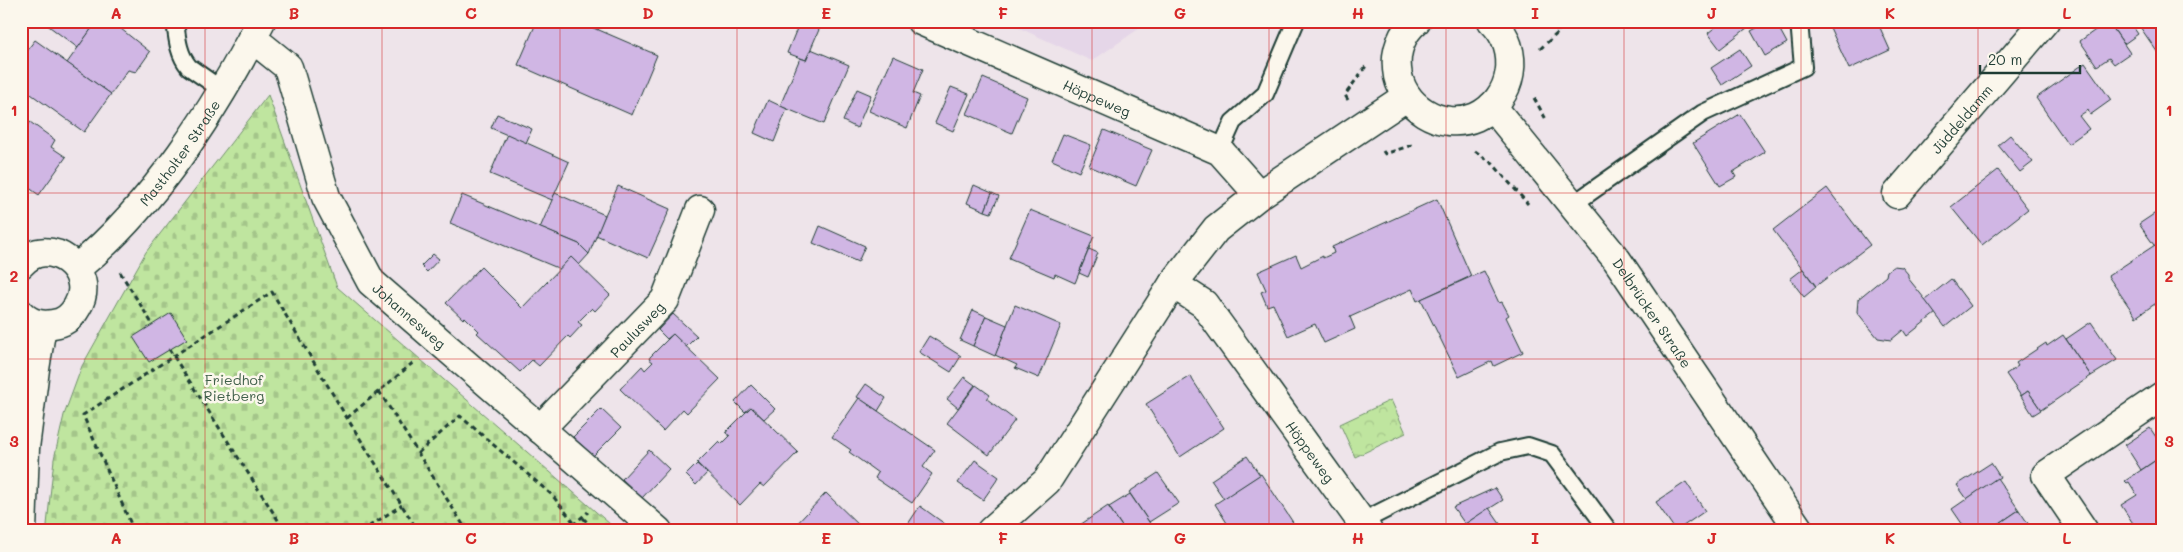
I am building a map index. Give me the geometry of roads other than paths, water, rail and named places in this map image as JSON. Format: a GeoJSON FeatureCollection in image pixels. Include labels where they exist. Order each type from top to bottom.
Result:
{"type":"FeatureCollection","features":[{"type":"Feature","properties":{"kind":"street","name":"Höppeweg"},"geometry":{"type":"LineString","coordinates":[[921,21],[1220,151],[1259,195]]}},
{"type":"Feature","properties":{"kind":"street"},"geometry":{"type":"LineString","coordinates":[[1416,21],[1410,26],[1400,42],[1396,61],[1398,79],[1406,96],[1420,111],[1437,119],[1457,121],[1476,117],[1492,106],[1503,93],[1510,77],[1511,60],[1508,43],[1499,23]]}},
{"type":"Feature","properties":{"kind":"street","name":"Jüddeldamm"},"geometry":{"type":"LineString","coordinates":[[1897,194],[2045,21]]}},
{"type":"Feature","properties":{"kind":"street","name":"Mastholter Straße"},"geometry":{"type":"LineString","coordinates":[[77,268],[101,248],[144,202],[222,90],[257,30]]}},
{"type":"Feature","properties":{"kind":"street","name":"Johannesweg"},"geometry":{"type":"LineString","coordinates":[[257,30],[288,67],[326,197],[371,282],[658,531]]}},
{"type":"Feature","properties":{"kind":"street"},"geometry":{"type":"LineString","coordinates":[[991,531],[1047,481],[1173,284],[1216,230],[1259,195],[1406,96]]}},
{"type":"Feature","properties":{"kind":"street","name":"Delbrücker Straße"},"geometry":{"type":"LineString","coordinates":[[1492,106],[1617,260],[1800,531]]}},
{"type":"Feature","properties":{"kind":"street","name":"Paulusweg"},"geometry":{"type":"LineString","coordinates":[[540,429],[665,300],[700,210]]}},
{"type":"Feature","properties":{"kind":"street"},"geometry":{"type":"LineString","coordinates":[[21,264],[40,253],[52,252],[66,257],[77,268],[83,285],[82,299],[73,314],[59,323],[32,320],[35,369],[25,448],[22,531]]}},
{"type":"Feature","properties":{"kind":"street","name":"Höppeweg"},"geometry":{"type":"LineString","coordinates":[[1173,284],[1204,304],[1364,526]]}},
{"type":"Feature","properties":{"kind":"street"},"geometry":{"type":"LineString","coordinates":[[2084,531],[2046,475],[2162,396]]}},
{"type":"Feature","properties":{"kind":"lane"},"geometry":{"type":"LineString","coordinates":[[175,21],[178,44],[185,62],[189,67],[222,90]]}},
{"type":"Feature","properties":{"kind":"lane"},"geometry":{"type":"LineString","coordinates":[[1220,151],[1233,122],[1265,94],[1296,21]]}},
{"type":"Feature","properties":{"kind":"lane"},"geometry":{"type":"LineString","coordinates":[[1572,205],[1703,113],[1803,67],[1799,21]]}},
{"type":"Feature","properties":{"kind":"lane"},"geometry":{"type":"LineString","coordinates":[[1364,526],[1500,452],[1528,446],[1552,454],[1609,531]]}},
{"type":"Feature","properties":{"kind":"park label","name":"Friedhof Rietberg"},"geometry":{"type":"Point","coordinates":[234,388]}}]}
